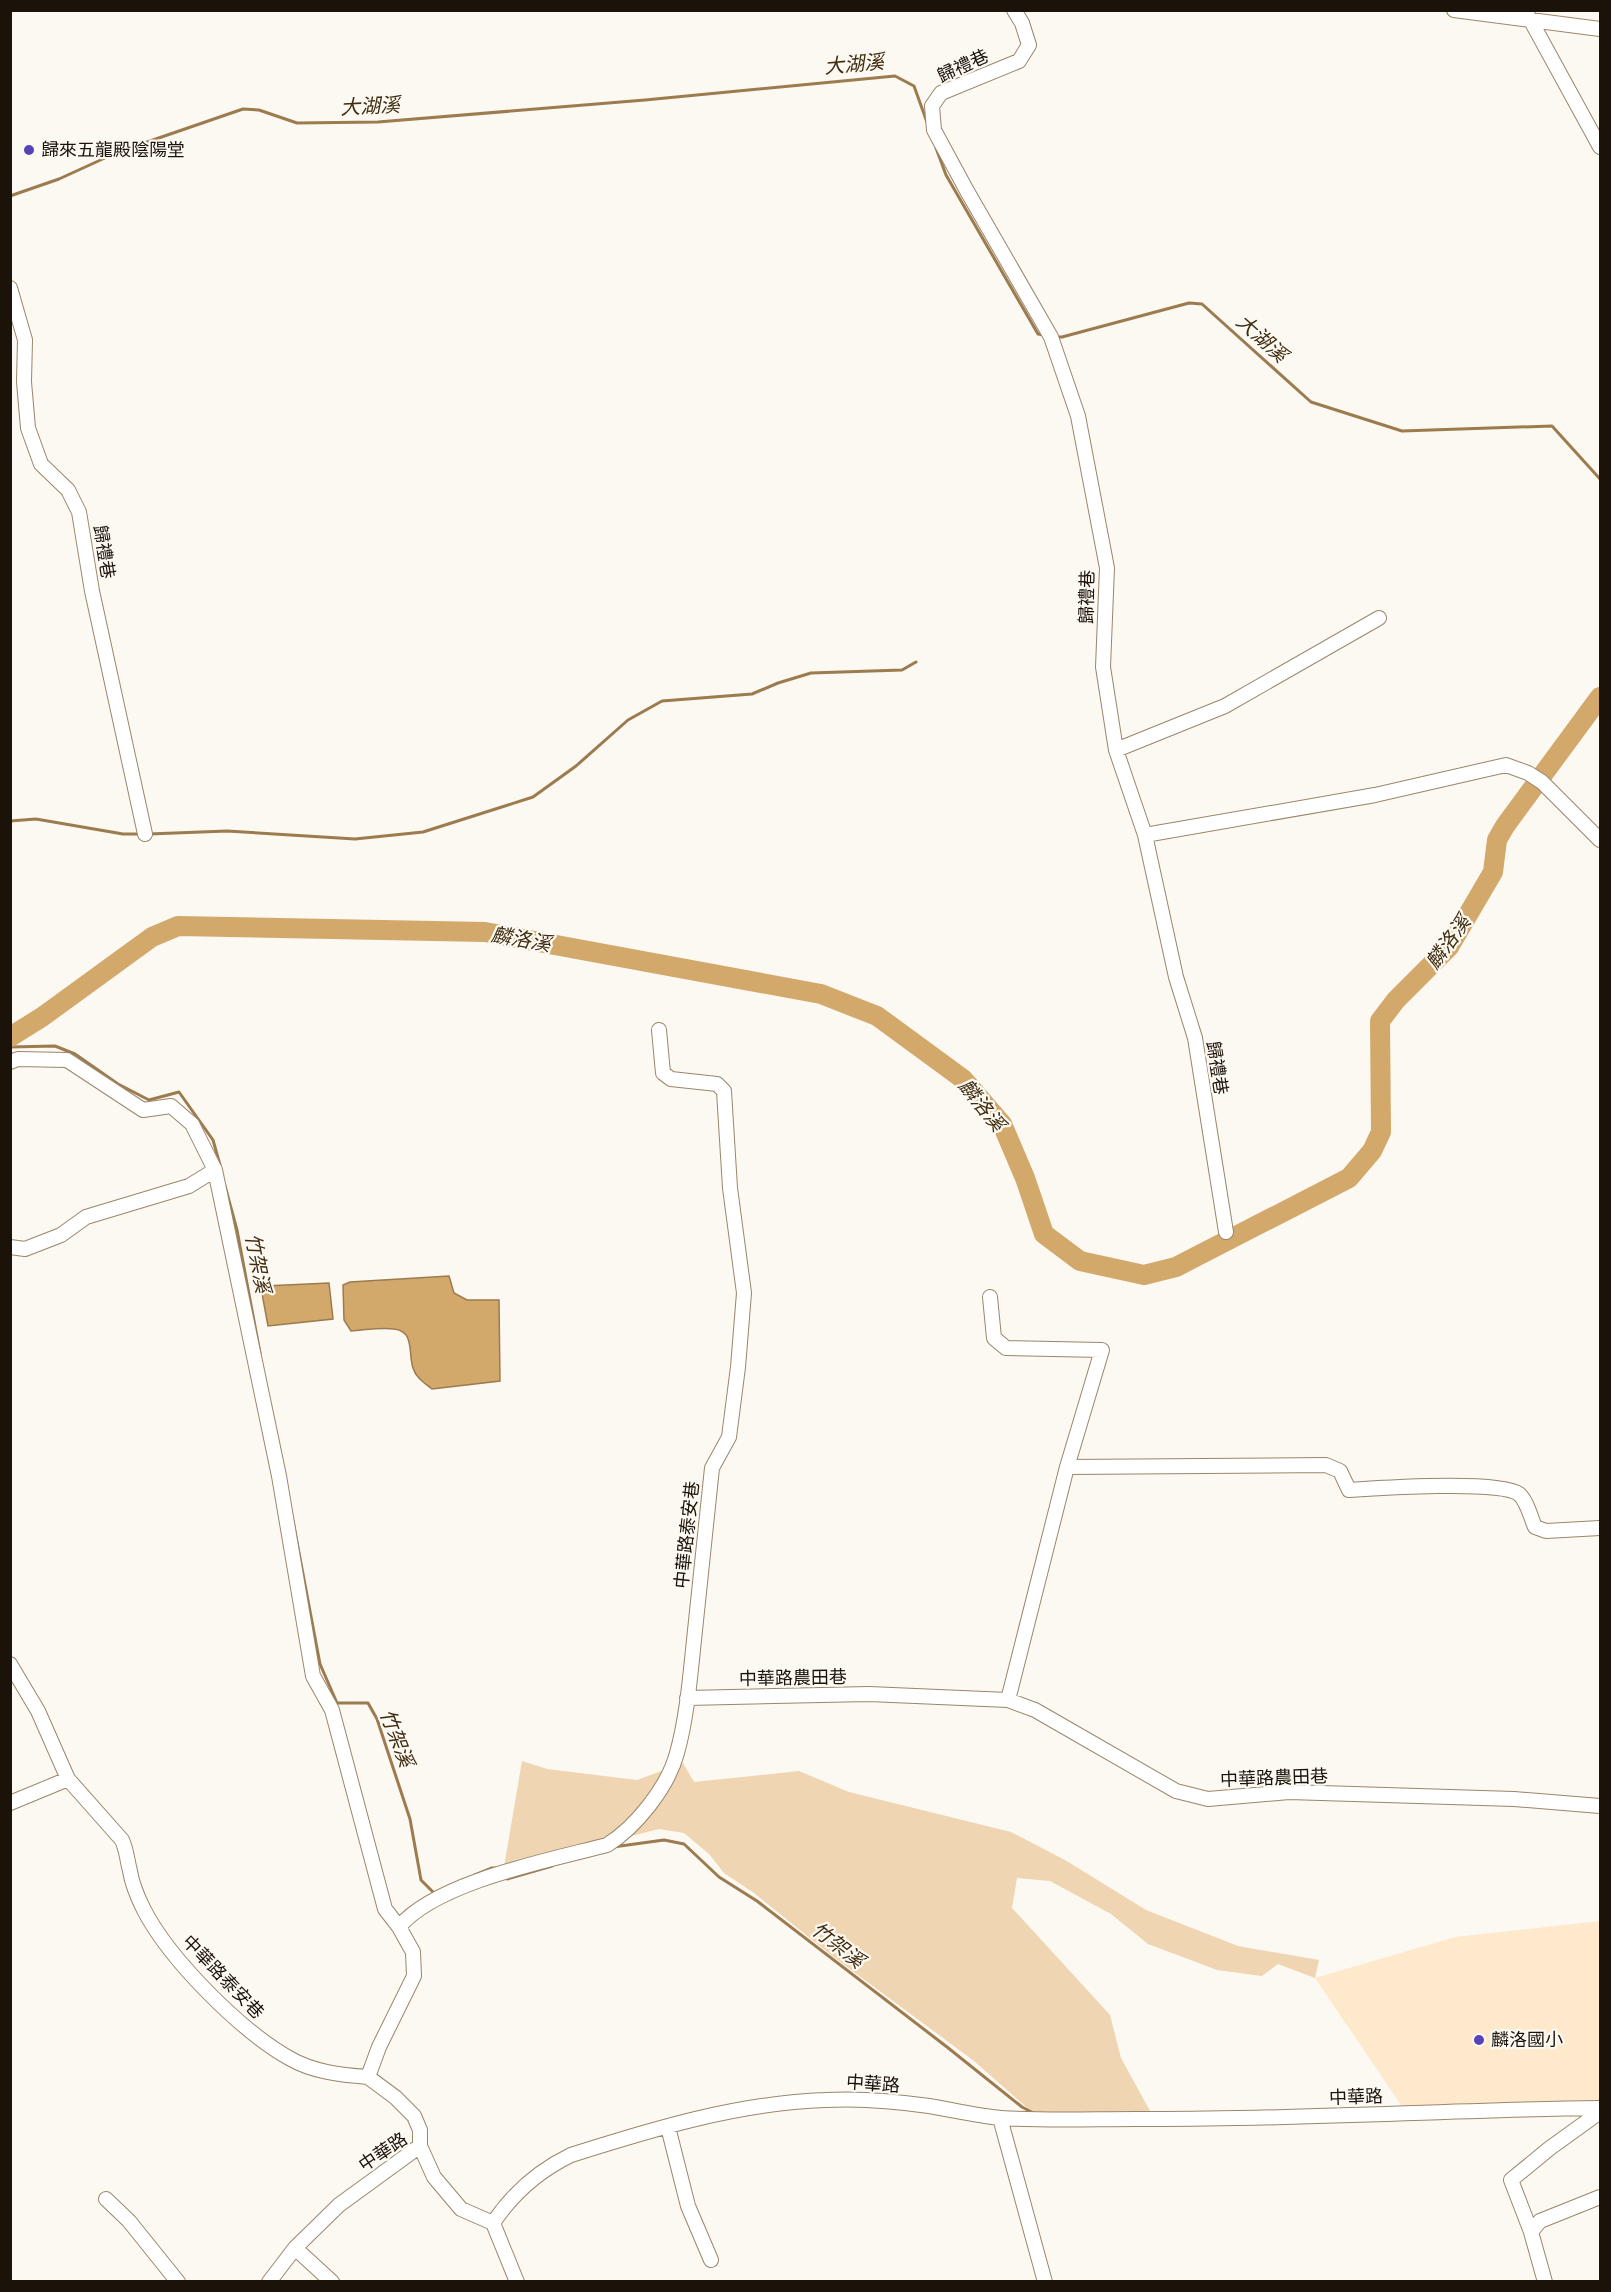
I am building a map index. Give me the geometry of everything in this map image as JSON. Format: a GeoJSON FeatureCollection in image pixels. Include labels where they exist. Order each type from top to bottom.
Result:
{"type":"FeatureCollection","features":[{"type":"Feature","properties":{"kind":"street","name":"歸禮巷"},"geometry":{"type":"LineString","coordinates":[[1014,10],[1022,23],[1029,45],[1019,61],[941,93],[932,106],[934,130],[1051,337],[1078,416],[1107,568],[1103,667],[1116,750],[1145,835],[1176,977],[1195,1038],[1226,1232]]}},
{"type":"Feature","properties":{"kind":"street"},"geometry":{"type":"LineString","coordinates":[[1454,10],[1529,16],[1600,29]]}},
{"type":"Feature","properties":{"kind":"street"},"geometry":{"type":"LineString","coordinates":[[1529,16],[1600,147]]}},
{"type":"Feature","properties":{"kind":"street","name":"歸禮巷"},"geometry":{"type":"LineString","coordinates":[[10,288],[25,340],[24,382],[28,428],[41,464],[68,490],[79,512],[92,591],[145,834]]}},
{"type":"Feature","properties":{"kind":"street"},"geometry":{"type":"LineString","coordinates":[[1116,750],[1225,706],[1379,618]]}},
{"type":"Feature","properties":{"kind":"street"},"geometry":{"type":"LineString","coordinates":[[1145,835],[1376,795],[1506,765],[1528,773],[1542,782],[1600,840]]}},
{"type":"Feature","properties":{"kind":"street","name":"中華路泰安巷"},"geometry":{"type":"LineString","coordinates":[[399,1927],[421,1906],[502,1872],[607,1845],[625,1833],[666,1781],[677,1754],[687,1698],[712,1468],[729,1437],[744,1293],[730,1188],[724,1091],[717,1084],[671,1079],[663,1073],[659,1030]]}},
{"type":"Feature","properties":{"kind":"street"},"geometry":{"type":"LineString","coordinates":[[10,1062],[18,1059],[68,1060],[143,1110],[171,1107],[192,1124],[214,1170],[279,1476],[313,1676],[332,1710],[385,1909],[399,1927],[413,1952],[414,1976],[379,2047],[368,2078]]}},
{"type":"Feature","properties":{"kind":"street"},"geometry":{"type":"LineString","coordinates":[[10,1247],[25,1249],[62,1235],[86,1218],[189,1186],[214,1170]]}},
{"type":"Feature","properties":{"kind":"street"},"geometry":{"type":"LineString","coordinates":[[990,1297],[994,1338],[1006,1348],[1101,1350],[1067,1467],[1008,1700]]}},
{"type":"Feature","properties":{"kind":"street"},"geometry":{"type":"LineString","coordinates":[[1067,1467],[1326,1465],[1340,1471],[1349,1490],[1425,1486],[1509,1488],[1521,1496],[1535,1527],[1546,1531],[1600,1528]]}},
{"type":"Feature","properties":{"kind":"street","name":"中華路泰安巷"},"geometry":{"type":"LineString","coordinates":[[10,1664],[38,1712],[68,1779],[122,1840],[130,1873],[144,1909],[163,1941],[189,1973],[250,2032],[290,2059],[329,2074],[368,2078],[395,2097],[414,2116],[420,2130],[420,2145]]}},
{"type":"Feature","properties":{"kind":"street","name":"中華路農田巷"},"geometry":{"type":"LineString","coordinates":[[687,1698],[869,1694],[1008,1700],[1035,1710],[1176,1791],[1208,1799],[1289,1792],[1514,1799],[1600,1806]]}},
{"type":"Feature","properties":{"kind":"street"},"geometry":{"type":"LineString","coordinates":[[10,1803],[68,1779]]}},
{"type":"Feature","properties":{"kind":"street","name":"中華路"},"geometry":{"type":"LineString","coordinates":[[269,2282],[295,2248],[339,2205],[420,2145],[434,2177],[461,2210],[493,2223],[505,2205],[531,2179],[571,2155],[729,2110],[777,2103],[826,2100],[924,2106],[1000,2118],[1139,2120],[1304,2117],[1503,2109],[1600,2110]]}},
{"type":"Feature","properties":{"kind":"street"},"geometry":{"type":"LineString","coordinates":[[1545,2282],[1531,2232],[1511,2180],[1600,2110]]}},
{"type":"Feature","properties":{"kind":"street"},"geometry":{"type":"LineString","coordinates":[[1000,2118],[1046,2282]]}},
{"type":"Feature","properties":{"kind":"street"},"geometry":{"type":"LineString","coordinates":[[668,2127],[688,2206],[711,2260]]}},
{"type":"Feature","properties":{"kind":"street"},"geometry":{"type":"LineString","coordinates":[[1531,2232],[1540,2221],[1600,2197]]}},
{"type":"Feature","properties":{"kind":"street"},"geometry":{"type":"LineString","coordinates":[[106,2199],[129,2222],[178,2282]]}},
{"type":"Feature","properties":{"kind":"street"},"geometry":{"type":"LineString","coordinates":[[493,2223],[517,2282]]}},
{"type":"Feature","properties":{"kind":"street"},"geometry":{"type":"LineString","coordinates":[[295,2248],[332,2282]]}},
{"type":"Feature","properties":{"kind":"shaded area"},"geometry":{"type":"Polygon","coordinates":[[[449,1276],[454,1293],[467,1300],[499,1300],[500,1381],[432,1389],[414,1372],[410,1344],[405,1334],[389,1328],[351,1331],[344,1320],[343,1285],[350,1282],[449,1276]]]}},
{"type":"Feature","properties":{"kind":"shaded area"},"geometry":{"type":"Polygon","coordinates":[[[329,1283],[333,1319],[268,1326],[261,1288],[329,1283]]]}},
{"type":"Feature","properties":{"kind":"shaded area"},"geometry":{"type":"Polygon","coordinates":[[[522,1761],[547,1769],[637,1780],[683,1763],[694,1782],[799,1771],[849,1792],[1011,1832],[1065,1860],[1146,1910],[1238,1946],[1319,1960],[1315,1978],[1278,1964],[1262,1976],[1217,1970],[1148,1944],[1111,1914],[1050,1881],[1017,1878],[1012,1908],[1110,2015],[1121,2058],[1150,2111],[1034,2114],[974,2061],[831,1955],[754,1893],[724,1873],[709,1854],[684,1833],[659,1829],[600,1844],[502,1879],[522,1761]]]}},
{"type":"Feature","properties":{"kind":"shaded area","name":"麟洛國小"},"geometry":{"type":"Polygon","coordinates":[[[1600,1921],[1600,2103],[1403,2108],[1315,1978],[1455,1937],[1600,1921]]]}},
{"type":"Feature","properties":{"kind":"waterway","name":"大湖溪"},"geometry":{"type":"LineString","coordinates":[[10,196],[59,179],[118,152],[243,109],[259,110],[297,123],[378,122],[895,76],[914,86],[928,125]]}},
{"type":"Feature","properties":{"kind":"waterway","name":"大湖溪"},"geometry":{"type":"LineString","coordinates":[[936,148],[946,175],[1038,334],[1044,335]]}},
{"type":"Feature","properties":{"kind":"waterway","name":"大湖溪"},"geometry":{"type":"LineString","coordinates":[[1057,337],[1189,303],[1202,304],[1311,402],[1402,431],[1552,426],[1600,479]]}},
{"type":"Feature","properties":{"kind":"waterway"},"geometry":{"type":"LineString","coordinates":[[149,834],[227,831],[355,839],[423,832],[533,797],[576,766],[628,720],[662,701],[752,694],[811,673],[902,670],[916,662]]}},
{"type":"Feature","properties":{"kind":"waterway","name":"麟洛溪"},"geometry":{"type":"LineString","coordinates":[[10,1037],[42,1017],[152,937],[178,926],[485,932],[821,994],[877,1016],[963,1079],[1002,1124],[1025,1178],[1044,1234],[1080,1261],[1144,1275],[1176,1267],[1349,1178],[1372,1151],[1381,1132],[1380,1021],[1396,1000],[1449,947],[1493,872],[1497,840],[1505,826],[1600,697]]}},
{"type":"Feature","properties":{"kind":"waterway"},"geometry":{"type":"LineString","coordinates":[[10,821],[36,819],[123,834],[140,834]]}},
{"type":"Feature","properties":{"kind":"waterway","name":"竹架溪"},"geometry":{"type":"LineString","coordinates":[[10,1047],[55,1046],[75,1054],[118,1084],[149,1100],[179,1092],[213,1140],[220,1165]]}},
{"type":"Feature","properties":{"kind":"waterway","name":"竹架溪"},"geometry":{"type":"LineString","coordinates":[[225,1186],[237,1230],[260,1353]]}},
{"type":"Feature","properties":{"kind":"waterway","name":"竹架溪"},"geometry":{"type":"LineString","coordinates":[[293,1521],[320,1664],[337,1703],[368,1703],[377,1719],[410,1819],[421,1880],[434,1893],[436,1892]]}},
{"type":"Feature","properties":{"kind":"waterway","name":"竹架溪"},"geometry":{"type":"LineString","coordinates":[[613,1847],[664,1840],[684,1844],[719,1877],[757,1901],[1022,2107],[1035,2114]]}},
{"type":"Feature","properties":{"kind":"waterway","name":"竹架溪"},"geometry":{"type":"LineString","coordinates":[[505,1877],[507,1879],[552,1866]]}},
{"type":"Feature","properties":{"kind":"waterway","name":"竹架溪"},"geometry":{"type":"LineString","coordinates":[[475,1875],[497,1868]]}},
{"type":"Feature","properties":{"kind":"place","name":"歸來五龍殿陰陽堂"},"geometry":{"type":"Point","coordinates":[29,150]}},
{"type":"Feature","properties":{"kind":"place","name":"麟洛國小"},"geometry":{"type":"Point","coordinates":[1479,2040]}}]}
